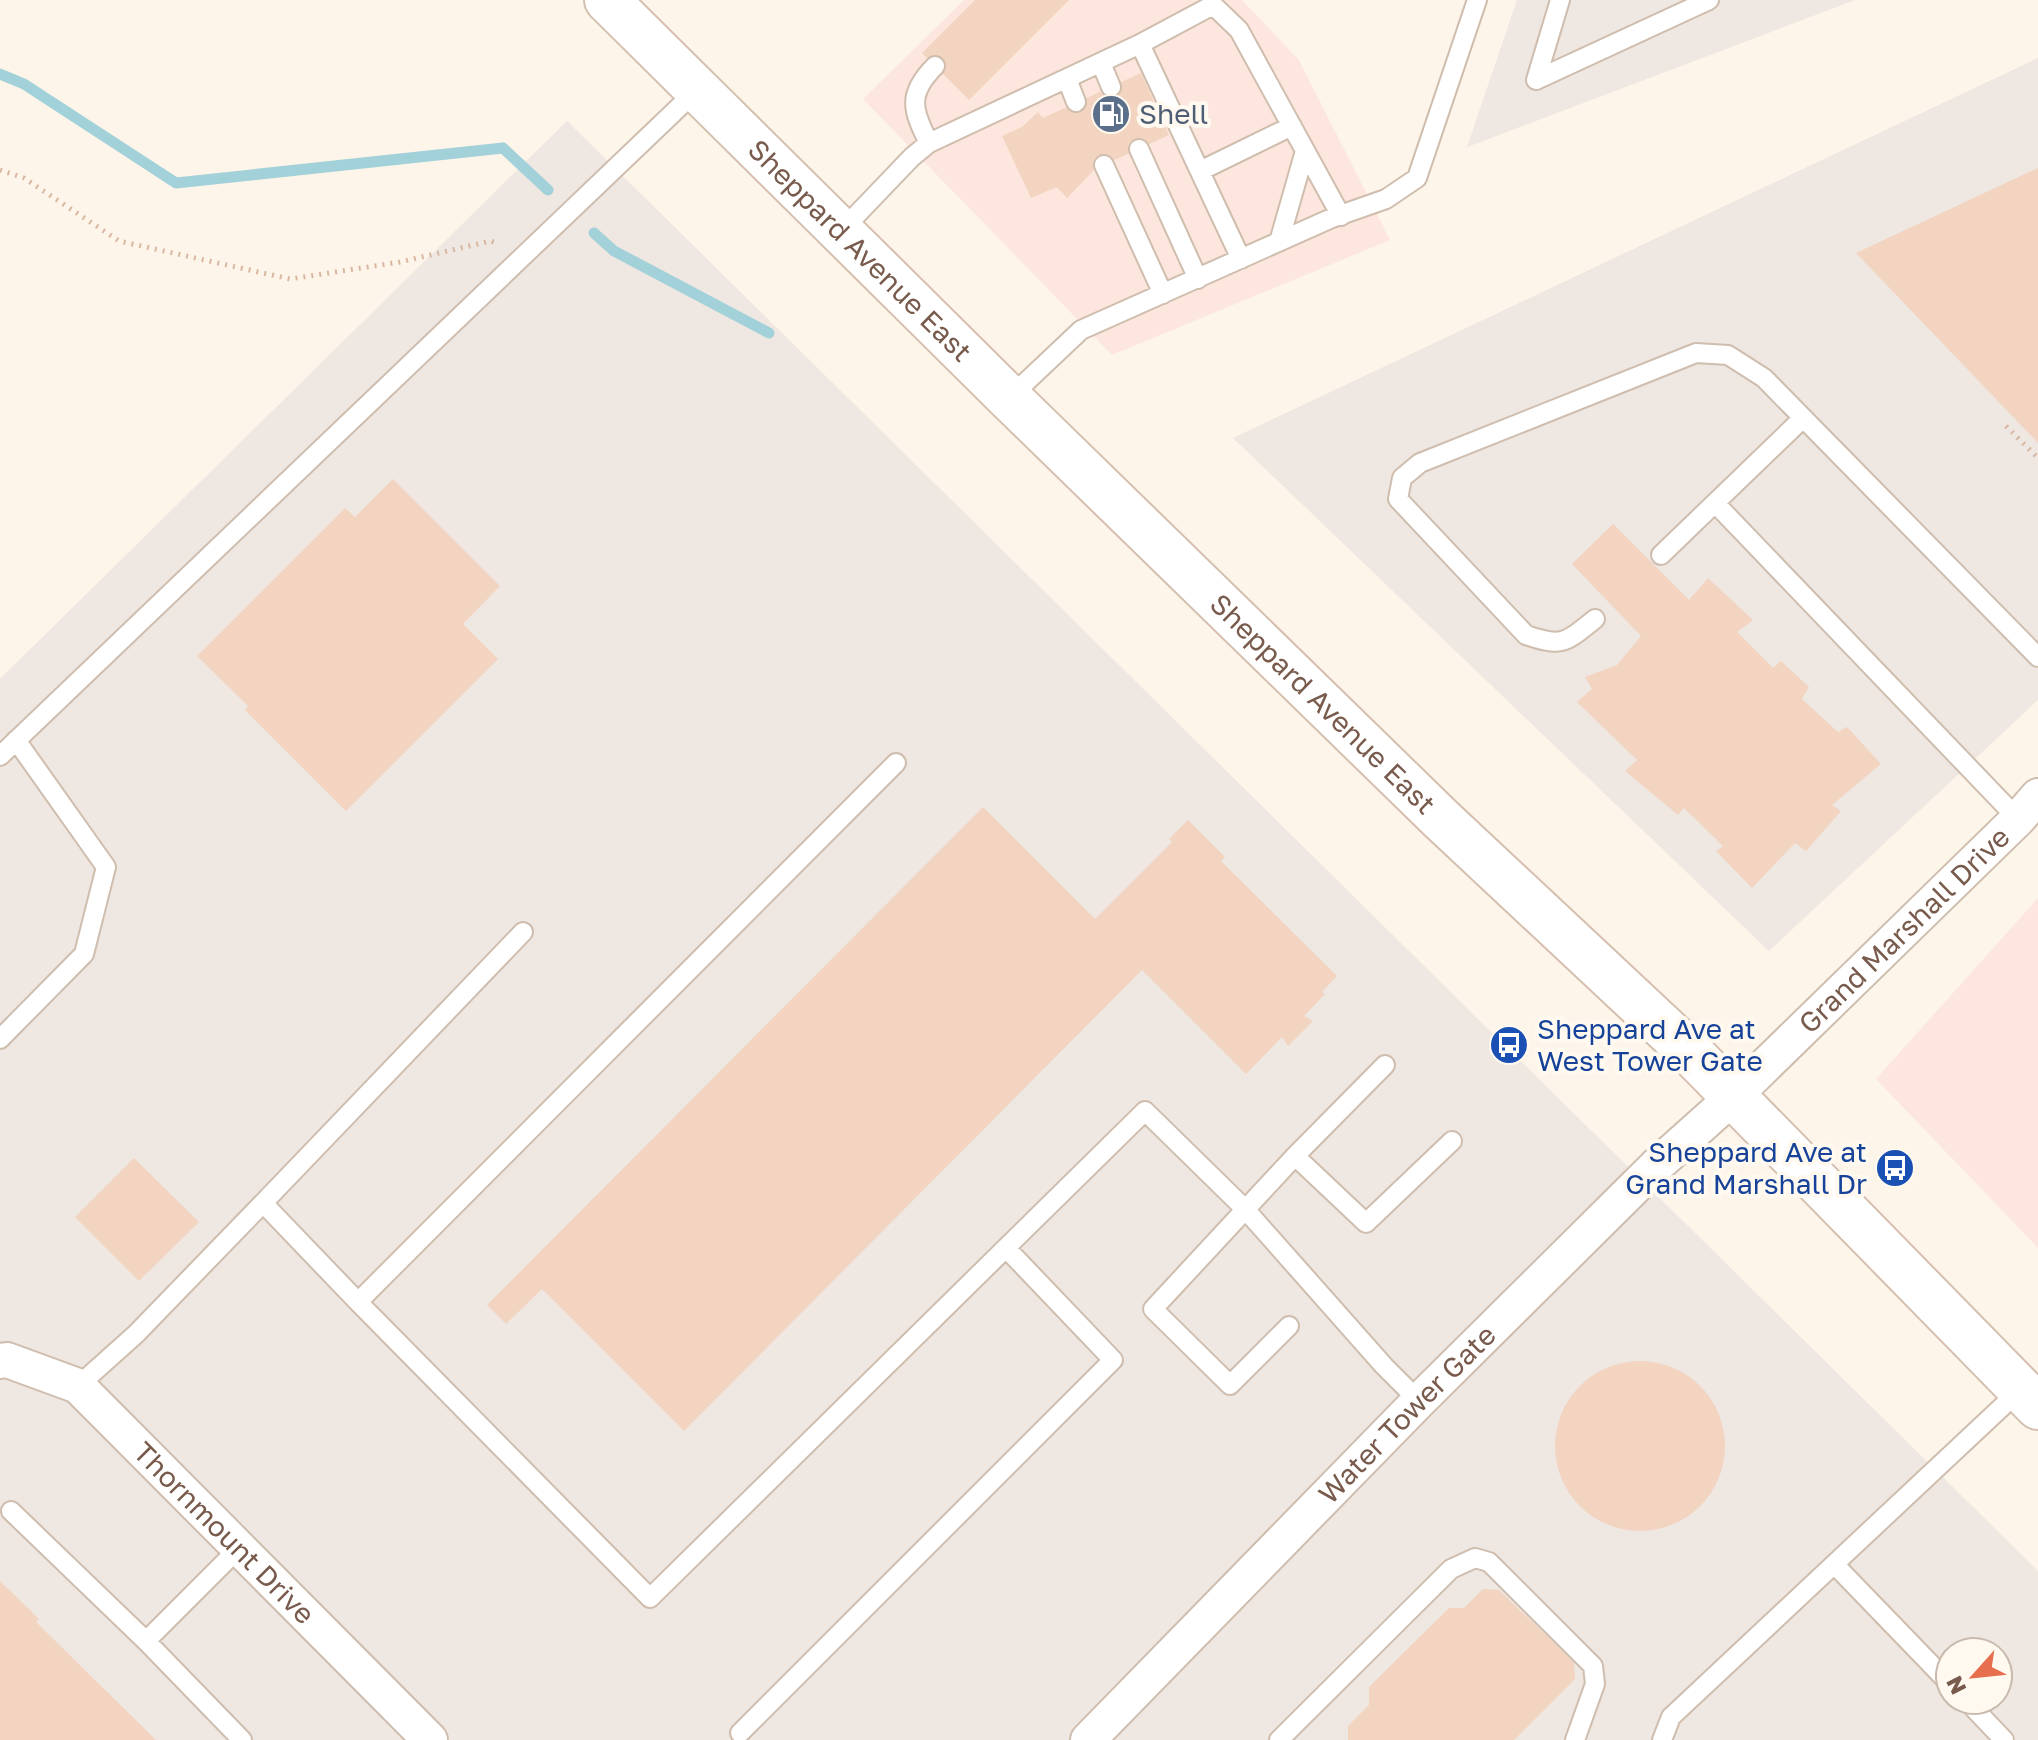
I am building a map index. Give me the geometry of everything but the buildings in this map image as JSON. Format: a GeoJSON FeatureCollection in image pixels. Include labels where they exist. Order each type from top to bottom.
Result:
{"type":"FeatureCollection","features":[{"type":"Feature","properties":{"kind":"main road","name":"Sheppard Avenue East"},"geometry":{"type":"LineString","coordinates":[[607,0],[1441,819],[1690,1052],[2029,1398]]}},
{"type":"Feature","properties":{"kind":"street","name":"Grand Marshall Drive"},"geometry":{"type":"LineString","coordinates":[[1733,1097],[2028,807]]}},
{"type":"Feature","properties":{"kind":"street","name":"Water Tower Gate"},"geometry":{"type":"LineString","coordinates":[[1088,1740],[1419,1401],[1656,1166],[1733,1097]]}},
{"type":"Feature","properties":{"kind":"street","name":"Thornmount Drive"},"geometry":{"type":"LineString","coordinates":[[0,1361],[7,1360],[78,1386],[239,1548],[418,1736]]}},
{"type":"Feature","properties":{"kind":"lane"},"geometry":{"type":"LineString","coordinates":[[1009,398],[1081,330],[1279,242],[1386,199],[1417,178],[1477,0]]}},
{"type":"Feature","properties":{"kind":"lane"},"geometry":{"type":"LineString","coordinates":[[1560,0],[1536,80],[1709,0]]}},
{"type":"Feature","properties":{"kind":"lane"},"geometry":{"type":"LineString","coordinates":[[842,230],[929,143],[1140,44],[1212,2],[1239,30],[1341,216]]}},
{"type":"Feature","properties":{"kind":"lane"},"geometry":{"type":"LineString","coordinates":[[1140,44],[1202,170],[1241,259]]}},
{"type":"Feature","properties":{"kind":"lane"},"geometry":{"type":"LineString","coordinates":[[1101,63],[1111,87]]}},
{"type":"Feature","properties":{"kind":"lane"},"geometry":{"type":"LineString","coordinates":[[929,143],[914,114],[916,89],[935,66]]}},
{"type":"Feature","properties":{"kind":"lane"},"geometry":{"type":"LineString","coordinates":[[1067,79],[1076,102]]}},
{"type":"Feature","properties":{"kind":"lane"},"geometry":{"type":"LineString","coordinates":[[0,756],[697,90]]}},
{"type":"Feature","properties":{"kind":"lane"},"geometry":{"type":"LineString","coordinates":[[1202,170],[1292,126]]}},
{"type":"Feature","properties":{"kind":"lane"},"geometry":{"type":"LineString","coordinates":[[1139,149],[1198,279]]}},
{"type":"Feature","properties":{"kind":"lane"},"geometry":{"type":"LineString","coordinates":[[1279,242],[1305,151]]}},
{"type":"Feature","properties":{"kind":"lane"},"geometry":{"type":"LineString","coordinates":[[1104,165],[1163,294]]}},
{"type":"Feature","properties":{"kind":"lane"},"geometry":{"type":"LineString","coordinates":[[1595,619],[1570,639],[1552,644],[1526,635],[1398,499],[1402,478],[1420,463],[1696,353],[1728,355],[1764,378],[2038,657]]}},
{"type":"Feature","properties":{"kind":"lane"},"geometry":{"type":"LineString","coordinates":[[1661,555],[1803,418]]}},
{"type":"Feature","properties":{"kind":"lane"},"geometry":{"type":"LineString","coordinates":[[1715,503],[2028,807]]}},
{"type":"Feature","properties":{"kind":"lane"},"geometry":{"type":"LineString","coordinates":[[0,1039],[84,954],[106,867],[16,740]]}},
{"type":"Feature","properties":{"kind":"lane"},"geometry":{"type":"LineString","coordinates":[[358,1302],[896,763]]}},
{"type":"Feature","properties":{"kind":"lane"},"geometry":{"type":"LineString","coordinates":[[78,1386],[136,1334],[523,932]]}},
{"type":"Feature","properties":{"kind":"lane"},"geometry":{"type":"LineString","coordinates":[[1289,1326],[1230,1385],[1153,1309],[1295,1156],[1385,1065]]}},
{"type":"Feature","properties":{"kind":"lane"},"geometry":{"type":"LineString","coordinates":[[263,1203],[650,1598],[1145,1111],[1245,1209],[1384,1366],[1419,1401]]}},
{"type":"Feature","properties":{"kind":"lane"},"geometry":{"type":"LineString","coordinates":[[1295,1156],[1366,1223],[1452,1141]]}},
{"type":"Feature","properties":{"kind":"lane"},"geometry":{"type":"LineString","coordinates":[[740,1733],[1113,1360],[1006,1248]]}},
{"type":"Feature","properties":{"kind":"lane"},"geometry":{"type":"LineString","coordinates":[[1662,1740],[1671,1717],[1835,1565],[2029,1398]]}},
{"type":"Feature","properties":{"kind":"lane"},"geometry":{"type":"LineString","coordinates":[[11,1511],[146,1641],[242,1740]]}},
{"type":"Feature","properties":{"kind":"lane"},"geometry":{"type":"LineString","coordinates":[[146,1641],[239,1548]]}},
{"type":"Feature","properties":{"kind":"lane"},"geometry":{"type":"LineString","coordinates":[[1279,1740],[1451,1569],[1475,1558],[1489,1562],[1593,1666],[1595,1684],[1575,1740]]}},
{"type":"Feature","properties":{"kind":"lane"},"geometry":{"type":"LineString","coordinates":[[1835,1565],[1934,1667]]}},
{"type":"Feature","properties":{"kind":"lane"},"geometry":{"type":"LineString","coordinates":[[1981,1716],[2004,1740]]}},
{"type":"Feature","properties":{"kind":"path"},"geometry":{"type":"LineString","coordinates":[[0,170],[24,178],[119,241],[290,279],[400,262],[491,241],[527,253]]}},
{"type":"Feature","properties":{"kind":"path"},"geometry":{"type":"LineString","coordinates":[[2006,426],[2038,458]]}},
{"type":"Feature","properties":{"kind":"shaded area"},"geometry":{"type":"Polygon","coordinates":[[[964,0],[1242,0],[1299,60],[1390,240],[1112,355],[863,99],[964,0]]]}},
{"type":"Feature","properties":{"kind":"shaded area"},"geometry":{"type":"Polygon","coordinates":[[[1517,0],[1855,0],[1467,147],[1517,0]]]}},
{"type":"Feature","properties":{"kind":"shaded area"},"geometry":{"type":"Polygon","coordinates":[[[2038,58],[2038,700],[1769,951],[1233,438],[2038,58]]]}},
{"type":"Feature","properties":{"kind":"shaded area"},"geometry":{"type":"Polygon","coordinates":[[[567,121],[2038,1571],[2038,1740],[0,1740],[0,679],[567,121]]]}},
{"type":"Feature","properties":{"kind":"shaded area"},"geometry":{"type":"Polygon","coordinates":[[[2038,898],[2038,1248],[1876,1079],[2038,898]]]}},
{"type":"Feature","properties":{"kind":"waterway"},"geometry":{"type":"LineString","coordinates":[[0,74],[24,84],[176,183],[503,148],[548,190]]}},
{"type":"Feature","properties":{"kind":"waterway"},"geometry":{"type":"LineString","coordinates":[[594,233],[614,251],[769,333]]}},
{"type":"Feature","properties":{"kind":"place","name":"Shell"},"geometry":{"type":"Point","coordinates":[1111,114]}},
{"type":"Feature","properties":{"kind":"place","name":"Sheppard Ave at West Tower Gate"},"geometry":{"type":"Point","coordinates":[1509,1045]}},
{"type":"Feature","properties":{"kind":"place","name":"Sheppard Ave at Grand Marshall Dr"},"geometry":{"type":"Point","coordinates":[1895,1168]}}]}
